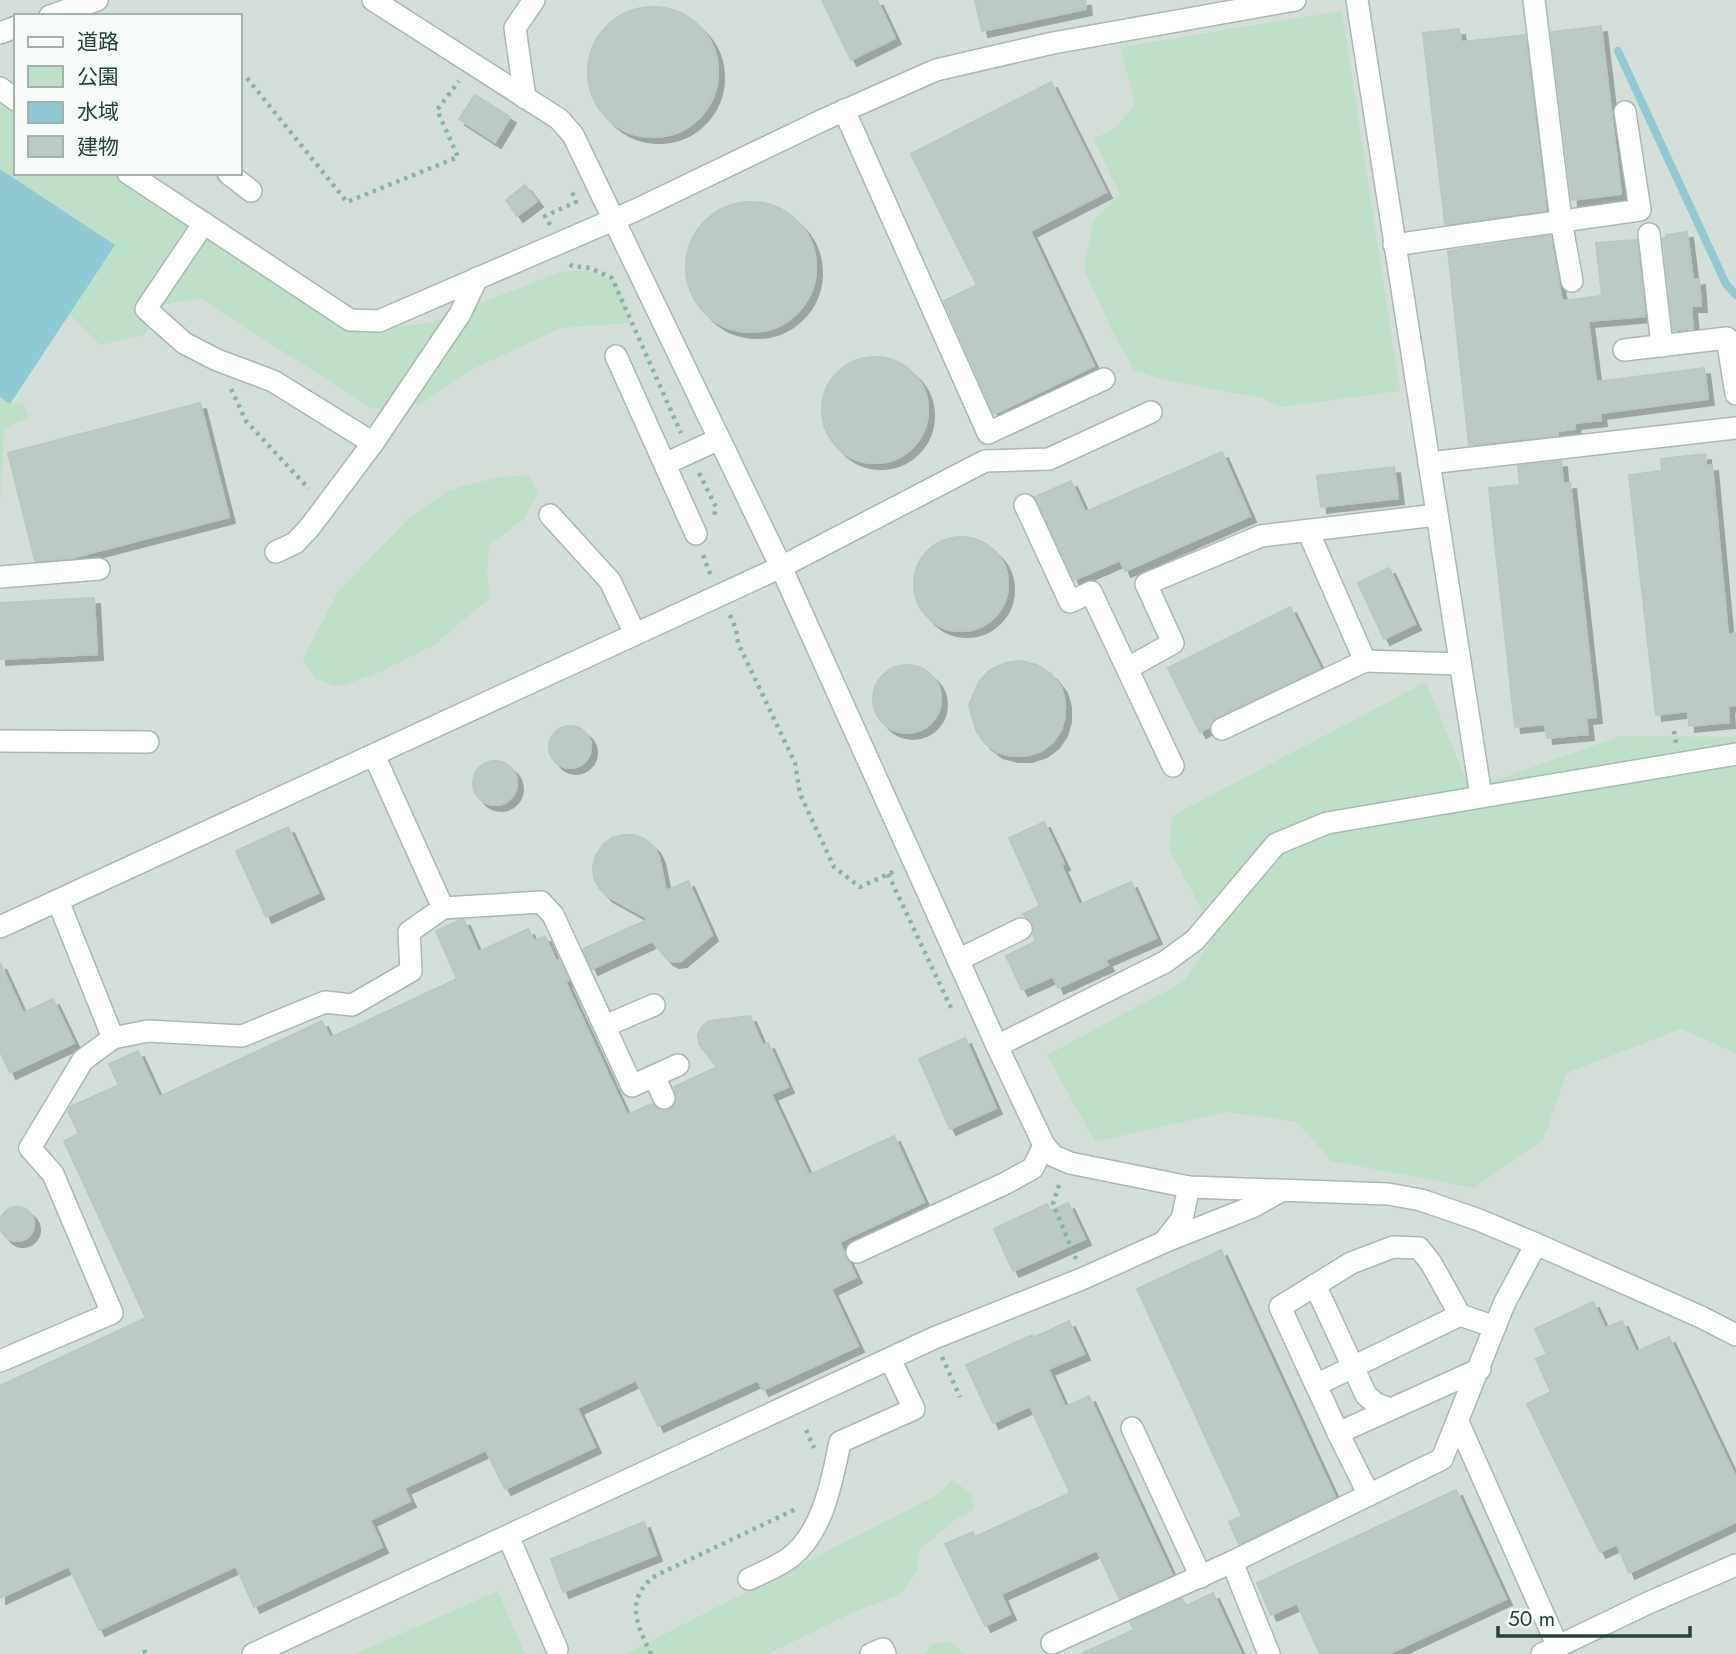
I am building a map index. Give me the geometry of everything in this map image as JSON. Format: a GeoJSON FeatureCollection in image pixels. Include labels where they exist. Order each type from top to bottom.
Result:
{"type":"FeatureCollection","features":[{"type":"Feature","properties":{"kind":"lane"},"geometry":{"type":"LineString","coordinates":[[56,14],[97,0]]}},
{"type":"Feature","properties":{"kind":"lane"},"geometry":{"type":"LineString","coordinates":[[373,0],[559,119],[573,135],[781,567],[997,1046],[1044,1145],[1054,1156],[1070,1163],[1189,1187],[1388,1194],[1421,1200],[1536,1244],[1736,1335]]}},
{"type":"Feature","properties":{"kind":"lane"},"geometry":{"type":"LineString","coordinates":[[525,98],[515,28],[534,0]]}},
{"type":"Feature","properties":{"kind":"lane"},"geometry":{"type":"LineString","coordinates":[[131,175],[350,320],[379,321],[636,210],[844,110],[936,70],[1053,43],[1295,0]]}},
{"type":"Feature","properties":{"kind":"lane"},"geometry":{"type":"LineString","coordinates":[[1357,0],[1481,796]]}},
{"type":"Feature","properties":{"kind":"lane"},"geometry":{"type":"LineString","coordinates":[[1534,0],[1561,221],[1572,281]]}},
{"type":"Feature","properties":{"kind":"lane"},"geometry":{"type":"LineString","coordinates":[[844,110],[988,433],[1104,379]]}},
{"type":"Feature","properties":{"kind":"lane"},"geometry":{"type":"LineString","coordinates":[[1394,245],[1640,210],[1625,112]]}},
{"type":"Feature","properties":{"kind":"lane"},"geometry":{"type":"LineString","coordinates":[[231,175],[251,191]]}},
{"type":"Feature","properties":{"kind":"lane"},"geometry":{"type":"LineString","coordinates":[[204,223],[146,310],[184,343],[217,360],[273,381],[373,443]]}},
{"type":"Feature","properties":{"kind":"lane"},"geometry":{"type":"LineString","coordinates":[[1649,234],[1662,346]]}},
{"type":"Feature","properties":{"kind":"lane"},"geometry":{"type":"LineString","coordinates":[[276,552],[295,543],[310,527],[373,443],[460,314],[477,278]]}},
{"type":"Feature","properties":{"kind":"lane"},"geometry":{"type":"LineString","coordinates":[[1624,350],[1727,338],[1736,394]]}},
{"type":"Feature","properties":{"kind":"lane"},"geometry":{"type":"LineString","coordinates":[[616,356],[696,534]]}},
{"type":"Feature","properties":{"kind":"lane"},"geometry":{"type":"LineString","coordinates":[[0,927],[781,567],[985,461],[1049,459],[1151,412]]}},
{"type":"Feature","properties":{"kind":"lane"},"geometry":{"type":"LineString","coordinates":[[1429,463],[1736,428]]}},
{"type":"Feature","properties":{"kind":"lane"},"geometry":{"type":"LineString","coordinates":[[665,464],[719,439]]}},
{"type":"Feature","properties":{"kind":"lane"},"geometry":{"type":"LineString","coordinates":[[1025,505],[1070,602],[1091,593],[1173,766]]}},
{"type":"Feature","properties":{"kind":"lane"},"geometry":{"type":"LineString","coordinates":[[550,515],[610,581],[635,635]]}},
{"type":"Feature","properties":{"kind":"lane"},"geometry":{"type":"LineString","coordinates":[[1128,668],[1173,643],[1146,584],[1261,536],[1436,515]]}},
{"type":"Feature","properties":{"kind":"lane"},"geometry":{"type":"LineString","coordinates":[[1308,531],[1364,661]]}},
{"type":"Feature","properties":{"kind":"lane"},"geometry":{"type":"LineString","coordinates":[[0,577],[99,569]]}},
{"type":"Feature","properties":{"kind":"lane"},"geometry":{"type":"LineString","coordinates":[[1222,729],[1364,661],[1460,664]]}},
{"type":"Feature","properties":{"kind":"lane"},"geometry":{"type":"LineString","coordinates":[[0,741],[148,742]]}},
{"type":"Feature","properties":{"kind":"lane"},"geometry":{"type":"LineString","coordinates":[[997,1046],[1165,962],[1195,940],[1276,844],[1326,822],[1736,754]]}},
{"type":"Feature","properties":{"kind":"lane"},"geometry":{"type":"LineString","coordinates":[[374,755],[443,908]]}},
{"type":"Feature","properties":{"kind":"lane"},"geometry":{"type":"LineString","coordinates":[[58,901],[113,1038]]}},
{"type":"Feature","properties":{"kind":"lane"},"geometry":{"type":"LineString","coordinates":[[0,1361],[112,1313],[53,1174],[30,1148],[83,1060],[113,1038],[148,1031],[242,1036],[325,1002],[352,1005],[411,971],[409,932],[443,908],[541,902],[553,915],[632,1086],[678,1065]]}},
{"type":"Feature","properties":{"kind":"lane"},"geometry":{"type":"LineString","coordinates":[[958,961],[1021,929]]}},
{"type":"Feature","properties":{"kind":"lane"},"geometry":{"type":"LineString","coordinates":[[605,1026],[654,1005]]}},
{"type":"Feature","properties":{"kind":"lane"},"geometry":{"type":"LineString","coordinates":[[654,1076],[664,1098]]}},
{"type":"Feature","properties":{"kind":"lane"},"geometry":{"type":"LineString","coordinates":[[858,1252],[1033,1168],[1044,1145]]}},
{"type":"Feature","properties":{"kind":"lane"},"geometry":{"type":"LineString","coordinates":[[1164,1242],[1182,1219],[1189,1187]]}},
{"type":"Feature","properties":{"kind":"lane"},"geometry":{"type":"LineString","coordinates":[[253,1654],[934,1338],[1252,1207],[1282,1190]]}},
{"type":"Feature","properties":{"kind":"lane"},"geometry":{"type":"LineString","coordinates":[[1052,1643],[1201,1577],[1442,1459],[1504,1304],[1536,1244]]}},
{"type":"Feature","properties":{"kind":"lane"},"geometry":{"type":"LineString","coordinates":[[1369,1495],[1280,1307],[1351,1263],[1393,1247],[1419,1248],[1431,1262],[1460,1315],[1495,1327]]}},
{"type":"Feature","properties":{"kind":"lane"},"geometry":{"type":"LineString","coordinates":[[1315,1285],[1366,1395],[1376,1404],[1390,1409]]}},
{"type":"Feature","properties":{"kind":"lane"},"geometry":{"type":"LineString","coordinates":[[1316,1385],[1460,1315]]}},
{"type":"Feature","properties":{"kind":"lane"},"geometry":{"type":"LineString","coordinates":[[749,1579],[787,1560],[798,1551],[828,1499],[840,1442],[914,1409],[890,1359]]}},
{"type":"Feature","properties":{"kind":"lane"},"geometry":{"type":"LineString","coordinates":[[1338,1433],[1480,1369]]}},
{"type":"Feature","properties":{"kind":"lane"},"geometry":{"type":"LineString","coordinates":[[1458,1422],[1550,1650],[1736,1565]]}},
{"type":"Feature","properties":{"kind":"lane"},"geometry":{"type":"LineString","coordinates":[[1132,1428],[1201,1577]]}},
{"type":"Feature","properties":{"kind":"lane"},"geometry":{"type":"LineString","coordinates":[[508,1536],[557,1648]]}},
{"type":"Feature","properties":{"kind":"lane"},"geometry":{"type":"LineString","coordinates":[[1232,1562],[1269,1654]]}},
{"type":"Feature","properties":{"kind":"lane"},"geometry":{"type":"LineString","coordinates":[[871,1654],[883,1648],[885,1654]]}},
{"type":"Feature","properties":{"kind":"path"},"geometry":{"type":"LineString","coordinates":[[247,78],[347,202],[458,157],[438,110],[472,64]]}},
{"type":"Feature","properties":{"kind":"path"},"geometry":{"type":"LineString","coordinates":[[217,360],[246,421],[309,489]]}},
{"type":"Feature","properties":{"kind":"path"},"geometry":{"type":"LineString","coordinates":[[888,874],[953,1012]]}},
{"type":"Feature","properties":{"kind":"path"},"geometry":{"type":"LineString","coordinates":[[1059,1185],[1053,1204],[1084,1278]]}},
{"type":"Feature","properties":{"kind":"path"},"geometry":{"type":"LineString","coordinates":[[806,1430],[816,1452]]}},
{"type":"Feature","properties":{"kind":"path"},"geometry":{"type":"LineString","coordinates":[[651,1654],[638,1628],[635,1615],[638,1594],[645,1583],[803,1506]]}},
{"type":"Feature","properties":{"kind":"shaded area"},"geometry":{"type":"Polygon","coordinates":[[[0,0],[1736,0],[1736,1654],[0,1654],[0,0]]]}},
{"type":"Feature","properties":{"kind":"green space"},"geometry":{"type":"Polygon","coordinates":[[[1342,11],[1400,391],[1280,407],[1261,398],[1165,380],[1135,371],[1113,333],[1084,269],[1093,221],[1120,195],[1094,139],[1115,128],[1135,104],[1120,47],[1342,11]]]}},
{"type":"Feature","properties":{"kind":"green space"},"geometry":{"type":"Polygon","coordinates":[[[0,94],[14,103],[14,175],[122,175],[356,332],[428,323],[561,272],[586,270],[617,282],[630,323],[561,328],[471,370],[420,404],[373,409],[201,299],[164,304],[144,335],[100,345],[69,314],[114,245],[0,169],[0,94]]]}},
{"type":"Feature","properties":{"kind":"green space"},"geometry":{"type":"Polygon","coordinates":[[[0,397],[10,404],[23,403],[30,418],[4,428],[0,503],[0,397]]]}},
{"type":"Feature","properties":{"kind":"green space"},"geometry":{"type":"Polygon","coordinates":[[[528,475],[538,493],[524,519],[489,545],[487,574],[490,598],[434,645],[376,674],[337,687],[316,679],[303,659],[338,592],[408,519],[449,490],[494,478],[528,475]]]}},
{"type":"Feature","properties":{"kind":"green space"},"geometry":{"type":"Polygon","coordinates":[[[1426,682],[1470,789],[1621,736],[1736,737],[1736,1053],[1681,1029],[1567,1073],[1543,1140],[1474,1188],[1331,1161],[1297,1122],[1226,1112],[1095,1142],[1047,1055],[1183,982],[1215,934],[1169,849],[1172,816],[1426,682]]]}},
{"type":"Feature","properties":{"kind":"green space"},"geometry":{"type":"Polygon","coordinates":[[[952,1480],[971,1493],[974,1509],[955,1520],[919,1550],[917,1571],[901,1594],[849,1614],[768,1654],[625,1654],[939,1494],[952,1480]]]}},
{"type":"Feature","properties":{"kind":"green space"},"geometry":{"type":"Polygon","coordinates":[[[498,1591],[525,1654],[355,1654],[498,1591]]]}},
{"type":"Feature","properties":{"kind":"green space"},"geometry":{"type":"Polygon","coordinates":[[[950,1641],[964,1654],[925,1654],[931,1645],[950,1641]]]}},
{"type":"Feature","properties":{"kind":"water"},"geometry":{"type":"Polygon","coordinates":[[[0,169],[115,245],[10,404],[0,397],[0,169]]]}},
{"type":"Feature","properties":{"kind":"building"},"geometry":{"type":"Polygon","coordinates":[[[822,0],[877,0],[895,38],[851,60],[822,0]]]}},
{"type":"Feature","properties":{"kind":"building"},"geometry":{"type":"Polygon","coordinates":[[[975,0],[1085,0],[1086,9],[982,31],[975,0]]]}},
{"type":"Feature","properties":{"kind":"building"},"geometry":{"type":"Polygon","coordinates":[[[653,7],[678,12],[699,26],[713,47],[718,72],[713,97],[699,118],[678,132],[653,137],[628,132],[607,118],[593,97],[588,72],[593,47],[607,26],[628,12],[653,7]]]}},
{"type":"Feature","properties":{"kind":"building"},"geometry":{"type":"Polygon","coordinates":[[[1601,26],[1621,194],[1572,200],[1551,32],[1601,26]]]}},
{"type":"Feature","properties":{"kind":"building"},"geometry":{"type":"Polygon","coordinates":[[[1459,29],[1461,42],[1525,35],[1546,210],[1445,224],[1423,33],[1459,29]]]}},
{"type":"Feature","properties":{"kind":"building"},"geometry":{"type":"Polygon","coordinates":[[[1051,82],[1106,192],[1030,231],[1094,366],[994,414],[944,301],[977,285],[911,154],[1051,82]]]}},
{"type":"Feature","properties":{"kind":"building"},"geometry":{"type":"Polygon","coordinates":[[[475,95],[510,117],[495,142],[459,119],[475,95]]]}},
{"type":"Feature","properties":{"kind":"building"},"geometry":{"type":"Polygon","coordinates":[[[525,185],[537,201],[517,216],[506,200],[525,185]]]}},
{"type":"Feature","properties":{"kind":"building"},"geometry":{"type":"Polygon","coordinates":[[[751,202],[776,207],[797,221],[811,242],[816,267],[811,292],[797,313],[776,327],[751,332],[726,327],[705,313],[691,292],[686,267],[691,242],[705,221],[726,207],[751,202]]]}},
{"type":"Feature","properties":{"kind":"building"},"geometry":{"type":"Polygon","coordinates":[[[1687,232],[1693,280],[1699,279],[1701,306],[1691,306],[1693,329],[1673,330],[1663,238],[1666,238],[1666,235],[1687,232]]]}},
{"type":"Feature","properties":{"kind":"building"},"geometry":{"type":"Polygon","coordinates":[[[1550,236],[1562,301],[1602,296],[1596,243],[1637,240],[1645,316],[1588,321],[1596,382],[1704,368],[1708,399],[1600,413],[1601,420],[1574,423],[1575,429],[1558,431],[1558,435],[1469,445],[1448,251],[1550,236]]]}},
{"type":"Feature","properties":{"kind":"building"},"geometry":{"type":"Polygon","coordinates":[[[875,357],[895,361],[912,373],[924,390],[928,410],[924,430],[912,447],[895,459],[875,463],[855,459],[838,447],[826,430],[822,410],[826,390],[838,373],[855,361],[875,357]]]}},
{"type":"Feature","properties":{"kind":"building"},"geometry":{"type":"Polygon","coordinates":[[[200,403],[229,517],[71,558],[35,561],[8,453],[200,403]]]}},
{"type":"Feature","properties":{"kind":"building"},"geometry":{"type":"Polygon","coordinates":[[[1222,452],[1250,516],[1125,571],[1120,560],[1074,580],[1035,497],[1071,481],[1085,512],[1222,452]]]}},
{"type":"Feature","properties":{"kind":"building"},"geometry":{"type":"Polygon","coordinates":[[[1705,454],[1706,466],[1712,465],[1728,635],[1736,633],[1736,705],[1728,706],[1729,722],[1689,726],[1688,711],[1656,715],[1629,475],[1662,471],[1661,459],[1705,454]]]}},
{"type":"Feature","properties":{"kind":"building"},"geometry":{"type":"Polygon","coordinates":[[[1561,461],[1563,484],[1570,483],[1596,717],[1586,718],[1588,734],[1547,738],[1545,724],[1515,727],[1489,488],[1520,485],[1518,466],[1561,461]]]}},
{"type":"Feature","properties":{"kind":"building"},"geometry":{"type":"Polygon","coordinates":[[[1394,467],[1398,498],[1321,507],[1317,476],[1394,467]]]}},
{"type":"Feature","properties":{"kind":"building"},"geometry":{"type":"Polygon","coordinates":[[[961,537],[979,540],[994,551],[1005,566],[1008,584],[1005,602],[994,617],[979,628],[961,631],[943,628],[928,617],[917,602],[914,584],[917,566],[928,551],[943,540],[961,537]]]}},
{"type":"Feature","properties":{"kind":"building"},"geometry":{"type":"Polygon","coordinates":[[[1389,568],[1415,624],[1384,639],[1358,583],[1389,568]]]}},
{"type":"Feature","properties":{"kind":"building"},"geometry":{"type":"Polygon","coordinates":[[[94,598],[97,654],[0,659],[0,603],[94,598]]]}},
{"type":"Feature","properties":{"kind":"building"},"geometry":{"type":"Polygon","coordinates":[[[1290,607],[1320,668],[1216,717],[1209,727],[1200,732],[1168,668],[1290,607]]]}},
{"type":"Feature","properties":{"kind":"building"},"geometry":{"type":"Polygon","coordinates":[[[1021,661],[1037,665],[1051,674],[1061,687],[1065,716],[1061,730],[1053,742],[1041,751],[1026,756],[1012,756],[997,752],[985,743],[976,730],[969,705],[979,682],[990,670],[1005,663],[1021,661]]]}},
{"type":"Feature","properties":{"kind":"building"},"geometry":{"type":"Polygon","coordinates":[[[907,665],[920,668],[931,675],[938,686],[941,699],[938,712],[931,723],[920,730],[907,733],[894,730],[883,723],[876,712],[873,699],[876,686],[883,675],[894,668],[907,665]]]}},
{"type":"Feature","properties":{"kind":"building"},"geometry":{"type":"Polygon","coordinates":[[[570,726],[585,732],[591,747],[585,762],[570,768],[555,762],[549,747],[555,732],[570,726]]]}},
{"type":"Feature","properties":{"kind":"building"},"geometry":{"type":"Polygon","coordinates":[[[495,761],[511,767],[517,783],[511,799],[495,805],[479,799],[473,783],[479,767],[495,761]]]}},
{"type":"Feature","properties":{"kind":"building"},"geometry":{"type":"Polygon","coordinates":[[[1044,822],[1064,864],[1061,865],[1079,905],[1131,882],[1156,938],[1105,960],[1108,965],[1058,988],[1053,976],[1022,990],[1006,956],[1036,941],[1033,924],[1023,914],[1040,906],[1009,838],[1044,822]]]}},
{"type":"Feature","properties":{"kind":"building"},"geometry":{"type":"Polygon","coordinates":[[[288,827],[318,893],[266,917],[236,851],[288,827]]]}},
{"type":"Feature","properties":{"kind":"building"},"geometry":{"type":"Polygon","coordinates":[[[635,835],[654,847],[659,857],[666,891],[688,881],[712,935],[681,961],[673,962],[667,959],[652,941],[592,969],[583,949],[649,919],[607,896],[594,878],[596,855],[612,838],[635,835]]]}},
{"type":"Feature","properties":{"kind":"building"},"geometry":{"type":"Polygon","coordinates":[[[464,920],[478,952],[528,929],[534,941],[545,936],[556,961],[559,960],[569,980],[565,981],[627,1115],[652,1104],[662,1111],[670,1110],[677,1100],[674,1087],[717,1067],[699,1044],[698,1035],[702,1027],[709,1021],[750,1016],[763,1046],[768,1043],[788,1087],[771,1094],[809,1175],[894,1136],[924,1202],[839,1242],[856,1277],[831,1289],[858,1346],[763,1390],[758,1380],[658,1426],[636,1380],[577,1408],[595,1447],[505,1489],[486,1450],[404,1488],[410,1501],[370,1520],[382,1547],[254,1607],[236,1566],[99,1630],[69,1566],[0,1598],[0,1386],[146,1318],[64,1141],[79,1134],[68,1111],[70,1107],[119,1085],[109,1064],[138,1051],[159,1097],[322,1021],[330,1038],[457,979],[436,931],[464,920]]]}},
{"type":"Feature","properties":{"kind":"building"},"geometry":{"type":"Polygon","coordinates":[[[0,963],[23,1013],[53,999],[74,1043],[10,1073],[0,1051],[0,963]]]}},
{"type":"Feature","properties":{"kind":"building"},"geometry":{"type":"Polygon","coordinates":[[[965,1038],[996,1108],[950,1129],[919,1059],[965,1038]]]}},
{"type":"Feature","properties":{"kind":"building"},"geometry":{"type":"Polygon","coordinates":[[[1068,1203],[1085,1239],[1013,1271],[994,1229],[1047,1204],[1051,1211],[1068,1203]]]}},
{"type":"Feature","properties":{"kind":"building"},"geometry":{"type":"Polygon","coordinates":[[[17,1207],[29,1212],[34,1224],[29,1236],[17,1241],[5,1236],[0,1224],[5,1212],[17,1207]]]}},
{"type":"Feature","properties":{"kind":"building"},"geometry":{"type":"Polygon","coordinates":[[[1221,1250],[1335,1497],[1239,1544],[1229,1522],[1242,1516],[1137,1289],[1221,1250]]]}},
{"type":"Feature","properties":{"kind":"building"},"geometry":{"type":"Polygon","coordinates":[[[1593,1302],[1605,1328],[1622,1321],[1636,1352],[1669,1337],[1736,1478],[1736,1522],[1629,1573],[1617,1544],[1600,1552],[1527,1404],[1551,1392],[1536,1359],[1547,1354],[1535,1329],[1593,1302]]]}},
{"type":"Feature","properties":{"kind":"building"},"geometry":{"type":"Polygon","coordinates":[[[1069,1321],[1084,1354],[1048,1369],[1065,1407],[1089,1396],[1172,1575],[1119,1598],[1097,1550],[1001,1594],[1010,1614],[985,1626],[945,1544],[973,1532],[975,1537],[1070,1493],[1030,1406],[993,1423],[966,1365],[1069,1321]]]}},
{"type":"Feature","properties":{"kind":"building"},"geometry":{"type":"Polygon","coordinates":[[[1456,1490],[1506,1599],[1388,1654],[1320,1654],[1297,1603],[1271,1615],[1257,1583],[1456,1490]]]}},
{"type":"Feature","properties":{"kind":"building"},"geometry":{"type":"Polygon","coordinates":[[[644,1522],[656,1555],[563,1592],[551,1559],[644,1522]]]}},
{"type":"Feature","properties":{"kind":"building"},"geometry":{"type":"Polygon","coordinates":[[[1213,1593],[1241,1654],[1081,1654],[1134,1630],[1130,1622],[1182,1599],[1186,1606],[1213,1593]]]}},
{"type":"Feature","properties":{"kind":"waterway"},"geometry":{"type":"LineString","coordinates":[[1618,51],[1726,284],[1736,295]]}}]}
